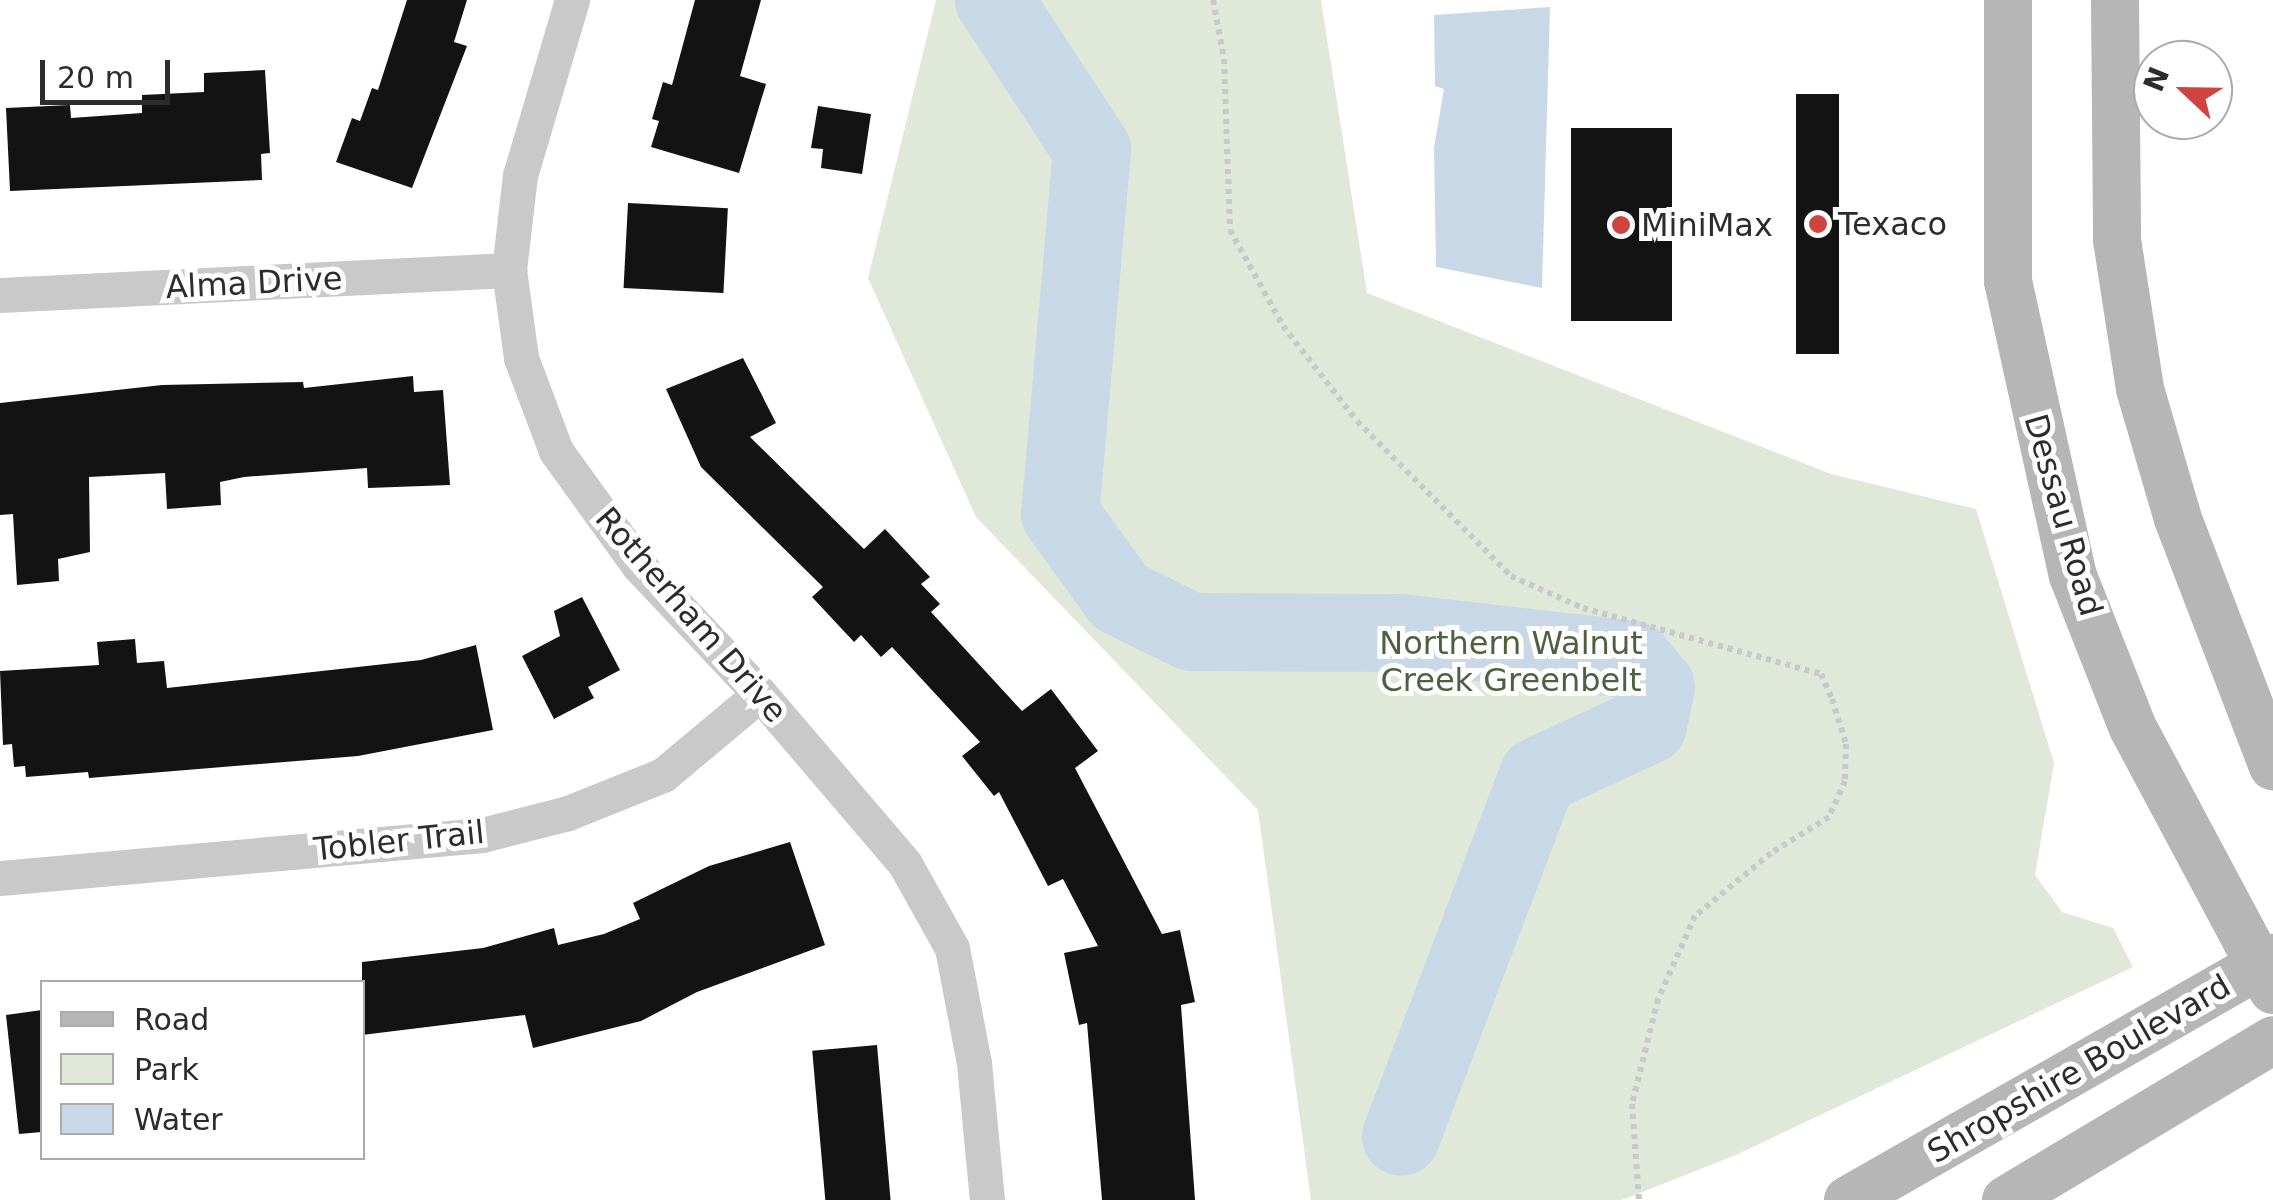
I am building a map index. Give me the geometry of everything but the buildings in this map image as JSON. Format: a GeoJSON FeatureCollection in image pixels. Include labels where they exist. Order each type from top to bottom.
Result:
{"type":"FeatureCollection","features":[{"type":"Feature","properties":{"kind":"main road","name":"Dessau Road"},"geometry":{"type":"LineString","coordinates":[[2008,0],[2008,281],[2073,576],[2132,728],[2268,972]]}},
{"type":"Feature","properties":{"kind":"main road"},"geometry":{"type":"LineString","coordinates":[[2115,0],[2117,240],[2140,389],[2178,518],[2273,766]]}},
{"type":"Feature","properties":{"kind":"main road","name":"Shropshire Boulevard"},"geometry":{"type":"LineString","coordinates":[[1848,1200],[2268,972]]}},
{"type":"Feature","properties":{"kind":"main road"},"geometry":{"type":"LineString","coordinates":[[2006,1200],[2273,1040]]}},
{"type":"Feature","properties":{"kind":"street","name":"Rotherham Drive"},"geometry":{"type":"LineString","coordinates":[[572,0],[520,174],[508,270],[521,358],[556,450],[640,566],[760,694],[905,864],[952,948],[974,1064],[988,1200]]}},
{"type":"Feature","properties":{"kind":"street","name":"Alma Drive"},"geometry":{"type":"LineString","coordinates":[[0,295],[508,270]]}},
{"type":"Feature","properties":{"kind":"street","name":"Tobler Trail"},"geometry":{"type":"LineString","coordinates":[[0,878],[482,834],[568,812],[663,774],[760,694]]}},
{"type":"Feature","properties":{"kind":"path"},"geometry":{"type":"LineString","coordinates":[[1213,0],[1224,59],[1230,230],[1283,326],[1356,421],[1511,576],[1582,608],[1821,674],[1832,699],[1846,744],[1846,781],[1829,817],[1771,853],[1695,916],[1658,1000],[1632,1104],[1639,1200]]}},
{"type":"Feature","properties":{"kind":"green space","name":"Northern Walnut Creek Greenbelt"},"geometry":{"type":"Polygon","coordinates":[[[936,0],[1321,0],[1367,293],[1831,474],[1976,509],[2054,763],[2035,875],[2062,912],[2113,928],[2133,967],[1736,1155],[1622,1200],[1311,1200],[1258,810],[976,517],[868,278],[936,0]]]}},
{"type":"Feature","properties":{"kind":"water"},"geometry":{"type":"Polygon","coordinates":[[[1550,7],[1542,288],[1436,267],[1434,148],[1444,89],[1435,86],[1434,15],[1550,7]]]}},
{"type":"Feature","properties":{"kind":"waterway"},"geometry":{"type":"LineString","coordinates":[[994,0],[1092,150],[1060,514],[1120,597],[1191,632],[1400,633],[1633,660],[1656,687],[1648,725],[1538,776],[1401,1137]]}},
{"type":"Feature","properties":{"kind":"place","name":"Texaco"},"geometry":{"type":"Point","coordinates":[1818,224]}},
{"type":"Feature","properties":{"kind":"place","name":"MiniMax"},"geometry":{"type":"Point","coordinates":[1621,225]}}]}
